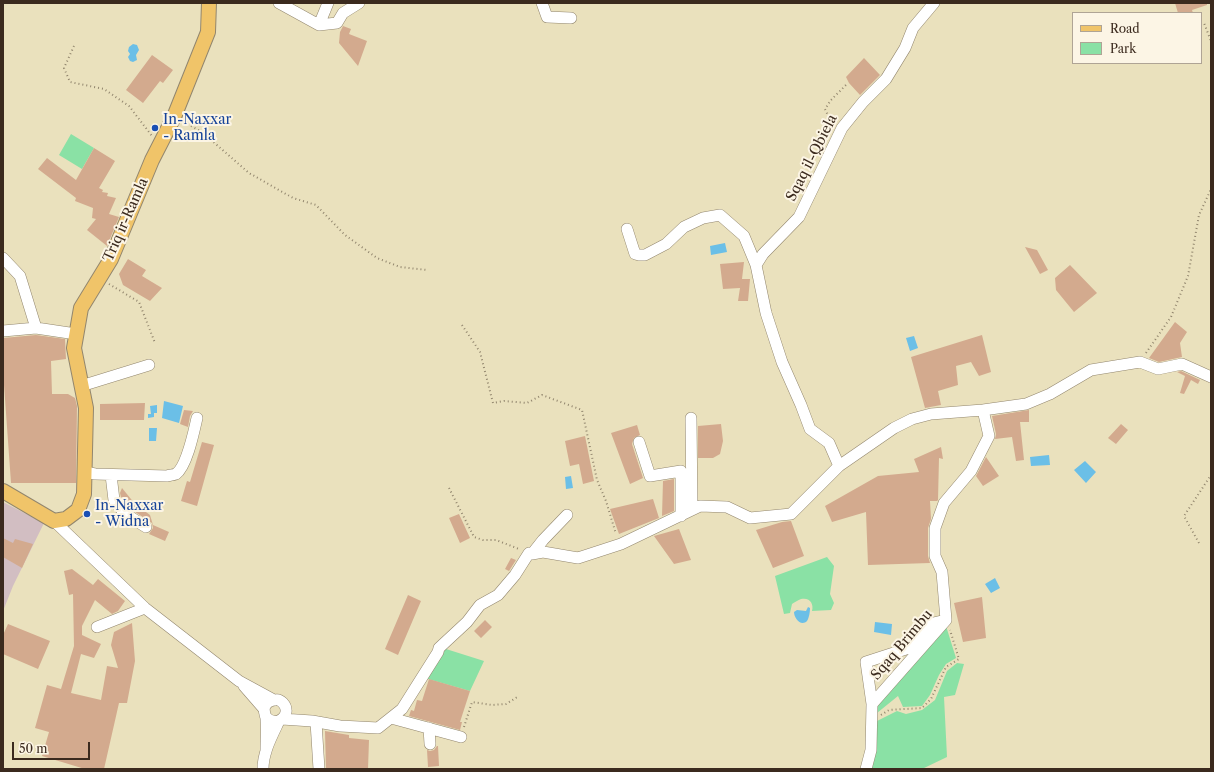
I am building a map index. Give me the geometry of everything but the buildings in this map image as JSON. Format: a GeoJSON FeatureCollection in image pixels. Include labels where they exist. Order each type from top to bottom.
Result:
{"type":"FeatureCollection","features":[{"type":"Feature","properties":{"kind":"main road","name":"Triq ir-Ramla"},"geometry":{"type":"LineString","coordinates":[[54,521],[66,519],[78,510],[84,494],[86,408],[74,348],[80,308],[111,258],[159,144],[174,117],[208,32],[209,3]]}},
{"type":"Feature","properties":{"kind":"main road"},"geometry":{"type":"LineString","coordinates":[[3,491],[54,521]]}},
{"type":"Feature","properties":{"kind":"street"},"geometry":{"type":"LineString","coordinates":[[279,3],[319,25],[337,23],[343,14],[359,3]]}},
{"type":"Feature","properties":{"kind":"street"},"geometry":{"type":"LineString","coordinates":[[319,25],[328,3]]}},
{"type":"Feature","properties":{"kind":"street"},"geometry":{"type":"LineString","coordinates":[[542,3],[547,17],[571,18]]}},
{"type":"Feature","properties":{"kind":"street","name":"Sqaq il-Qbiela"},"geometry":{"type":"LineString","coordinates":[[756,265],[763,254],[799,217],[842,128],[863,102],[886,79],[905,48],[913,28],[934,3]]}},
{"type":"Feature","properties":{"kind":"street"},"geometry":{"type":"LineString","coordinates":[[628,229],[635,254],[639,255],[645,255],[666,244],[684,227],[703,218],[720,215],[744,236],[756,265],[766,313],[779,355],[810,429],[829,443],[839,466]]}},
{"type":"Feature","properties":{"kind":"street"},"geometry":{"type":"LineString","coordinates":[[3,258],[20,276],[36,328]]}},
{"type":"Feature","properties":{"kind":"street"},"geometry":{"type":"LineString","coordinates":[[3,331],[36,328],[76,334]]}},
{"type":"Feature","properties":{"kind":"street"},"geometry":{"type":"LineString","coordinates":[[531,554],[543,552],[578,558],[622,544],[700,506],[727,507],[750,518],[791,514],[839,466],[894,428],[912,419],[931,414],[983,410],[1026,404],[1050,394],[1091,370],[1140,362],[1158,369],[1182,364],[1211,377]]}},
{"type":"Feature","properties":{"kind":"street"},"geometry":{"type":"LineString","coordinates":[[81,386],[148,365]]}},
{"type":"Feature","properties":{"kind":"street","name":"Sqaq Brimbu"},"geometry":{"type":"LineString","coordinates":[[872,704],[946,620],[942,572],[935,556],[935,528],[944,503],[971,471],[989,436],[983,410]]}},
{"type":"Feature","properties":{"kind":"street"},"geometry":{"type":"LineString","coordinates":[[84,472],[111,475],[175,475],[181,469],[192,441],[197,418]]}},
{"type":"Feature","properties":{"kind":"street"},"geometry":{"type":"LineString","coordinates":[[690,418],[692,510]]}},
{"type":"Feature","properties":{"kind":"street"},"geometry":{"type":"LineString","coordinates":[[639,442],[650,476],[681,471],[681,516]]}},
{"type":"Feature","properties":{"kind":"street"},"geometry":{"type":"LineString","coordinates":[[111,475],[114,500],[124,513],[146,527]]}},
{"type":"Feature","properties":{"kind":"street"},"geometry":{"type":"LineString","coordinates":[[239,681],[272,721],[314,721],[340,726],[378,728],[402,709],[439,648],[467,622],[480,605],[498,595],[531,554],[567,516]]}},
{"type":"Feature","properties":{"kind":"street"},"geometry":{"type":"LineString","coordinates":[[54,521],[145,608],[239,681],[274,700],[281,701],[286,707],[314,721]]}},
{"type":"Feature","properties":{"kind":"street"},"geometry":{"type":"LineString","coordinates":[[97,627],[145,608]]}},
{"type":"Feature","properties":{"kind":"street"},"geometry":{"type":"LineString","coordinates":[[866,769],[871,750],[872,704],[866,662],[906,649],[929,624],[946,620]]}},
{"type":"Feature","properties":{"kind":"street"},"geometry":{"type":"LineString","coordinates":[[266,752],[265,713],[267,703],[274,700]]}},
{"type":"Feature","properties":{"kind":"street"},"geometry":{"type":"LineString","coordinates":[[263,769],[266,752],[281,720],[286,714],[286,707]]}},
{"type":"Feature","properties":{"kind":"street"},"geometry":{"type":"LineString","coordinates":[[391,718],[429,728],[462,733]]}},
{"type":"Feature","properties":{"kind":"street"},"geometry":{"type":"LineString","coordinates":[[314,721],[319,769]]}},
{"type":"Feature","properties":{"kind":"street"},"geometry":{"type":"LineString","coordinates":[[429,728],[430,744]]}},
{"type":"Feature","properties":{"kind":"path"},"geometry":{"type":"LineString","coordinates":[[1202,23],[1204,23],[1211,41]]}},
{"type":"Feature","properties":{"kind":"path"},"geometry":{"type":"LineString","coordinates":[[74,46],[64,68],[70,82],[104,89],[129,106],[159,144]]}},
{"type":"Feature","properties":{"kind":"path"},"geometry":{"type":"LineString","coordinates":[[842,128],[830,120],[825,109],[831,100],[847,84]]}},
{"type":"Feature","properties":{"kind":"path"},"geometry":{"type":"LineString","coordinates":[[174,117],[202,132],[249,173],[293,198],[316,205],[345,235],[377,258],[400,267],[427,270]]}},
{"type":"Feature","properties":{"kind":"path"},"geometry":{"type":"LineString","coordinates":[[1140,362],[1171,317],[1186,283],[1199,215],[1211,189]]}},
{"type":"Feature","properties":{"kind":"path"},"geometry":{"type":"LineString","coordinates":[[99,278],[139,302],[156,343]]}},
{"type":"Feature","properties":{"kind":"path"},"geometry":{"type":"LineString","coordinates":[[462,325],[480,352],[493,403],[504,401],[527,403],[542,395],[582,410],[597,480],[606,501],[616,536],[622,544]]}},
{"type":"Feature","properties":{"kind":"path"},"geometry":{"type":"LineString","coordinates":[[1199,543],[1184,516],[1211,475]]}},
{"type":"Feature","properties":{"kind":"path"},"geometry":{"type":"LineString","coordinates":[[449,488],[474,537],[483,540],[496,540],[531,554]]}},
{"type":"Feature","properties":{"kind":"path"},"geometry":{"type":"LineString","coordinates":[[871,720],[889,710],[922,708],[931,699],[946,667],[959,659],[946,620]]}},
{"type":"Feature","properties":{"kind":"path"},"geometry":{"type":"LineString","coordinates":[[462,733],[472,702],[492,705],[506,704],[519,696]]}},
{"type":"Feature","properties":{"kind":"shaded area"},"geometry":{"type":"Polygon","coordinates":[[[3,502],[44,523],[13,586],[3,611],[3,502]]]}},
{"type":"Feature","properties":{"kind":"green space"},"geometry":{"type":"Polygon","coordinates":[[[71,134],[94,148],[82,169],[59,155],[71,134]]]}},
{"type":"Feature","properties":{"kind":"green space"},"geometry":{"type":"Polygon","coordinates":[[[827,557],[834,566],[830,594],[834,603],[831,610],[812,611],[812,604],[809,600],[800,599],[792,604],[790,613],[784,614],[775,576],[827,557]]]}},
{"type":"Feature","properties":{"kind":"green space"},"geometry":{"type":"Polygon","coordinates":[[[946,626],[956,658],[946,664],[930,695],[922,706],[903,707],[898,696],[877,713],[875,710],[888,691],[946,626]]]}},
{"type":"Feature","properties":{"kind":"green space"},"geometry":{"type":"Polygon","coordinates":[[[446,649],[484,661],[470,691],[428,679],[424,676],[434,663],[439,662],[440,655],[446,649]]]}},
{"type":"Feature","properties":{"kind":"green space"},"geometry":{"type":"Polygon","coordinates":[[[957,663],[964,664],[955,695],[944,697],[947,757],[922,769],[870,769],[877,721],[897,711],[906,714],[922,710],[935,700],[947,671],[957,663]]]}},
{"type":"Feature","properties":{"kind":"water"},"geometry":{"type":"Polygon","coordinates":[[[133,44],[137,45],[139,50],[136,55],[137,60],[133,62],[130,61],[128,57],[130,54],[128,51],[129,47],[133,44]]]}},
{"type":"Feature","properties":{"kind":"water"},"geometry":{"type":"Polygon","coordinates":[[[725,243],[727,252],[711,255],[710,246],[725,243]]]}},
{"type":"Feature","properties":{"kind":"water"},"geometry":{"type":"Polygon","coordinates":[[[914,336],[918,348],[910,351],[906,338],[914,336]]]}},
{"type":"Feature","properties":{"kind":"water"},"geometry":{"type":"Polygon","coordinates":[[[164,401],[183,406],[179,423],[162,418],[164,401]]]}},
{"type":"Feature","properties":{"kind":"water"},"geometry":{"type":"Polygon","coordinates":[[[157,405],[157,413],[154,413],[154,417],[148,418],[148,414],[151,414],[150,406],[157,405]]]}},
{"type":"Feature","properties":{"kind":"water"},"geometry":{"type":"Polygon","coordinates":[[[149,428],[157,428],[156,441],[149,441],[149,428]]]}},
{"type":"Feature","properties":{"kind":"water"},"geometry":{"type":"Polygon","coordinates":[[[1049,455],[1050,465],[1031,466],[1030,457],[1049,455]]]}},
{"type":"Feature","properties":{"kind":"water"},"geometry":{"type":"Polygon","coordinates":[[[1085,461],[1096,472],[1086,483],[1074,470],[1085,461]]]}},
{"type":"Feature","properties":{"kind":"water"},"geometry":{"type":"Polygon","coordinates":[[[571,476],[573,488],[566,489],[565,477],[571,476]]]}},
{"type":"Feature","properties":{"kind":"water"},"geometry":{"type":"Polygon","coordinates":[[[995,578],[1000,588],[991,593],[985,584],[995,578]]]}},
{"type":"Feature","properties":{"kind":"water"},"geometry":{"type":"Polygon","coordinates":[[[808,607],[810,608],[808,620],[805,623],[798,621],[794,612],[797,610],[806,611],[808,607]]]}},
{"type":"Feature","properties":{"kind":"water"},"geometry":{"type":"Polygon","coordinates":[[[875,622],[892,624],[891,635],[874,632],[875,622]]]}},
{"type":"Feature","properties":{"kind":"place","name":"In-Naxxar - Ramla"},"geometry":{"type":"Point","coordinates":[155,128]}},
{"type":"Feature","properties":{"kind":"place","name":"In-Naxxar - Widna"},"geometry":{"type":"Point","coordinates":[87,514]}}]}
